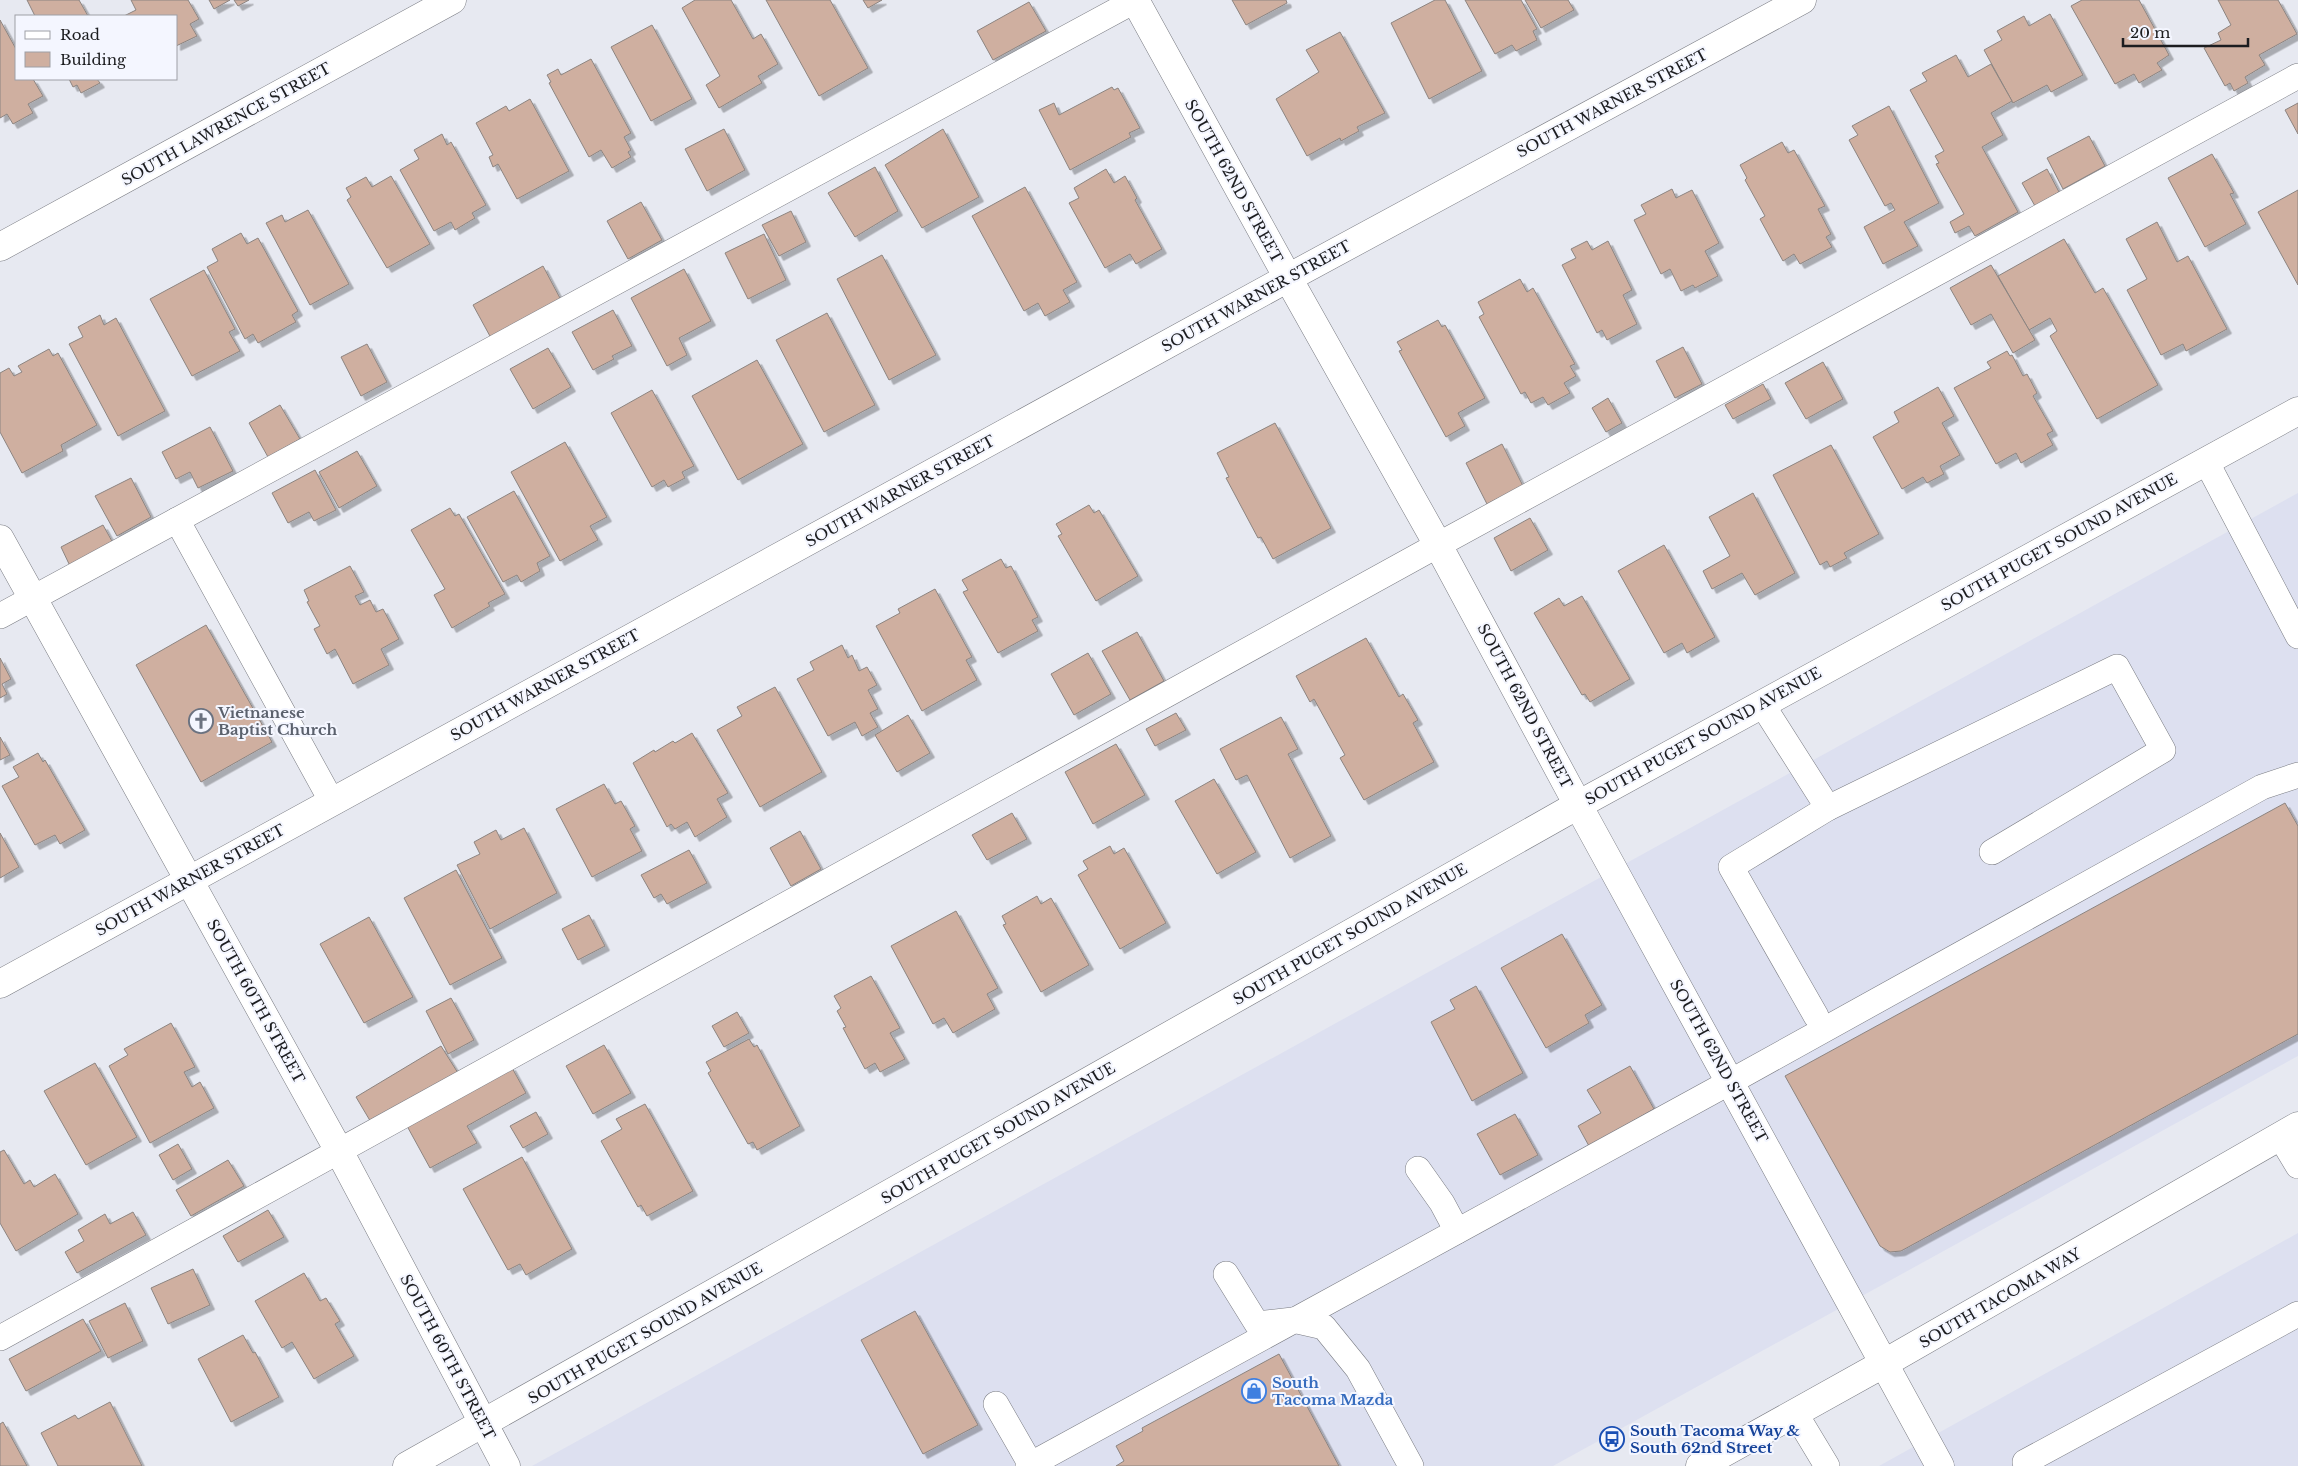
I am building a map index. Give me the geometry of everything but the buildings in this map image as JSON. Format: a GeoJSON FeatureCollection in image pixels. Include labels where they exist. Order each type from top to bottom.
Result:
{"type":"FeatureCollection","features":[{"type":"Feature","properties":{"kind":"street","name":"SOUTH LAWRENCE STREET"},"geometry":{"type":"LineString","coordinates":[[0,247],[452,0]]}},
{"type":"Feature","properties":{"kind":"street","name":"SOUTH 62ND STREET"},"geometry":{"type":"LineString","coordinates":[[1135,0],[1438,545],[1578,805],[1940,1466]]}},
{"type":"Feature","properties":{"kind":"street","name":"SOUTH WARNER STREET"},"geometry":{"type":"LineString","coordinates":[[0,984],[1288,278],[1802,0]]}},
{"type":"Feature","properties":{"kind":"street","name":"SOUTH PUGET SOUND AVENUE"},"geometry":{"type":"LineString","coordinates":[[407,1466],[1578,805],[2298,411]]}},
{"type":"Feature","properties":{"kind":"street","name":"SOUTH 60TH STREET"},"geometry":{"type":"LineString","coordinates":[[0,539],[339,1152],[506,1466]]}},
{"type":"Feature","properties":{"kind":"street","name":"SOUTH TACOMA WAY"},"geometry":{"type":"LineString","coordinates":[[1700,1466],[1883,1364],[2289,1131]]}},
{"type":"Feature","properties":{"kind":"lane"},"geometry":{"type":"LineString","coordinates":[[0,616],[1135,0]]}},
{"type":"Feature","properties":{"kind":"lane"},"geometry":{"type":"LineString","coordinates":[[0,1338],[1438,545],[2298,76]]}},
{"type":"Feature","properties":{"kind":"lane"},"geometry":{"type":"LineString","coordinates":[[2206,461],[2298,636]]}},
{"type":"Feature","properties":{"kind":"lane"},"geometry":{"type":"LineString","coordinates":[[177,520],[332,802]]}},
{"type":"Feature","properties":{"kind":"lane"},"geometry":{"type":"LineString","coordinates":[[1816,1016],[1731,867],[1828,808],[2117,667],[2163,750],[1992,852]]}},
{"type":"Feature","properties":{"kind":"lane"},"geometry":{"type":"LineString","coordinates":[[1762,704],[1828,808]]}},
{"type":"Feature","properties":{"kind":"lane"},"geometry":{"type":"LineString","coordinates":[[996,1404],[1029,1465],[1730,1082],[2262,787],[2298,775]]}},
{"type":"Feature","properties":{"kind":"lane"},"geometry":{"type":"LineString","coordinates":[[2289,1131],[2298,1166]]}},
{"type":"Feature","properties":{"kind":"lane"},"geometry":{"type":"LineString","coordinates":[[1418,1169],[1442,1203],[1457,1231]]}},
{"type":"Feature","properties":{"kind":"lane"},"geometry":{"type":"LineString","coordinates":[[1226,1274],[1257,1324],[1293,1320],[1324,1327],[1358,1369],[1411,1466]]}},
{"type":"Feature","properties":{"kind":"lane"},"geometry":{"type":"LineString","coordinates":[[2027,1466],[2024,1462],[2297,1318]]}},
{"type":"Feature","properties":{"kind":"lane"},"geometry":{"type":"LineString","coordinates":[[1795,1413],[1827,1466]]}},
{"type":"Feature","properties":{"kind":"shaded area"},"geometry":{"type":"Polygon","coordinates":[[[2298,493],[2298,1056],[1553,1466],[532,1466],[2298,493]]]}},
{"type":"Feature","properties":{"kind":"shaded area"},"geometry":{"type":"Polygon","coordinates":[[[2298,1233],[2298,1466],[1879,1466],[2298,1233]]]}},
{"type":"Feature","properties":{"kind":"place","name":"Vietnanese Baptist Church"},"geometry":{"type":"Point","coordinates":[201,721]}},
{"type":"Feature","properties":{"kind":"place","name":"South Tacoma Mazda"},"geometry":{"type":"Point","coordinates":[1254,1391]}},
{"type":"Feature","properties":{"kind":"place","name":"South Tacoma Way & South 62nd Street"},"geometry":{"type":"Point","coordinates":[1612,1439]}}]}
